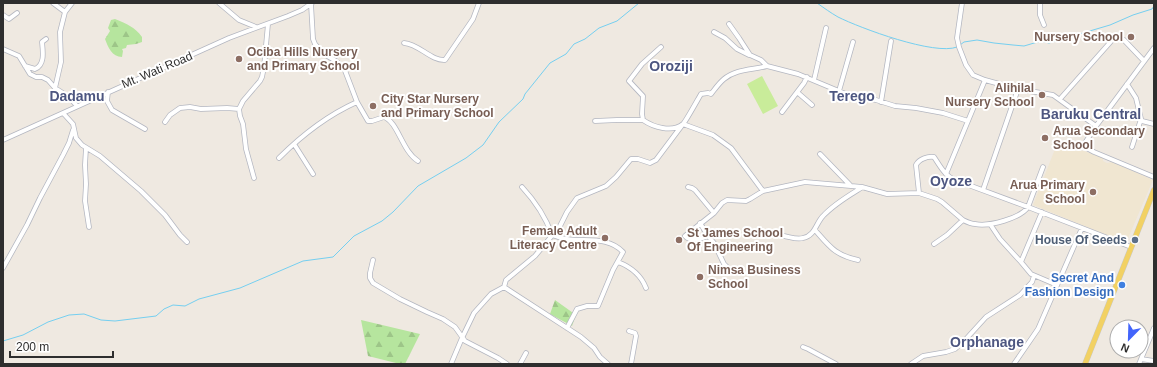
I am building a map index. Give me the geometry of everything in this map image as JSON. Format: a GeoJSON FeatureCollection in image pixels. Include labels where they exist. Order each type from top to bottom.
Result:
{"type":"FeatureCollection","features":[{"type":"Feature","properties":{"kind":"main road"},"geometry":{"type":"LineString","coordinates":[[1085,364],[1131,247],[1152,202],[1154,190]]}},
{"type":"Feature","properties":{"kind":"street"},"geometry":{"type":"LineString","coordinates":[[53,3],[65,12]]}},
{"type":"Feature","properties":{"kind":"street"},"geometry":{"type":"LineString","coordinates":[[55,88],[61,65],[59,34],[65,12],[72,3]]}},
{"type":"Feature","properties":{"kind":"street"},"geometry":{"type":"LineString","coordinates":[[218,3],[239,20],[256,27]]}},
{"type":"Feature","properties":{"kind":"street"},"geometry":{"type":"LineString","coordinates":[[312,3],[313,38],[315,44],[324,54],[344,68],[357,102],[368,121],[384,117],[390,121],[397,130],[405,146],[418,161]]}},
{"type":"Feature","properties":{"kind":"street","name":"Mt. Wati Road"},"geometry":{"type":"LineString","coordinates":[[3,140],[256,27],[268,24],[292,14],[312,3]]}},
{"type":"Feature","properties":{"kind":"street"},"geometry":{"type":"LineString","coordinates":[[404,44],[412,44],[442,61],[445,60],[473,19],[479,3]]}},
{"type":"Feature","properties":{"kind":"street"},"geometry":{"type":"LineString","coordinates":[[962,3],[957,38],[966,65],[973,75],[985,80],[1018,89],[1049,94],[1060,99],[1096,126]]}},
{"type":"Feature","properties":{"kind":"street"},"geometry":{"type":"LineString","coordinates":[[1040,3],[1040,15],[1044,24]]}},
{"type":"Feature","properties":{"kind":"street"},"geometry":{"type":"LineString","coordinates":[[3,15],[9,19],[17,13]]}},
{"type":"Feature","properties":{"kind":"street"},"geometry":{"type":"LineString","coordinates":[[254,178],[246,149],[244,124],[240,116],[239,109],[243,101],[262,77],[268,24]]}},
{"type":"Feature","properties":{"kind":"street"},"geometry":{"type":"LineString","coordinates":[[729,24],[740,38],[750,55]]}},
{"type":"Feature","properties":{"kind":"street"},"geometry":{"type":"LineString","coordinates":[[814,80],[826,28]]}},
{"type":"Feature","properties":{"kind":"street"},"geometry":{"type":"LineString","coordinates":[[714,32],[725,38],[737,49],[761,60],[767,66]]}},
{"type":"Feature","properties":{"kind":"street"},"geometry":{"type":"LineString","coordinates":[[1060,99],[1114,38],[1118,37],[1124,40],[1144,61]]}},
{"type":"Feature","properties":{"kind":"street"},"geometry":{"type":"LineString","coordinates":[[25,66],[35,69],[40,66],[43,55],[42,42],[46,39]]}},
{"type":"Feature","properties":{"kind":"street"},"geometry":{"type":"LineString","coordinates":[[881,102],[891,41]]}},
{"type":"Feature","properties":{"kind":"street"},"geometry":{"type":"LineString","coordinates":[[839,91],[853,42]]}},
{"type":"Feature","properties":{"kind":"street"},"geometry":{"type":"LineString","coordinates":[[643,120],[643,96],[629,81],[642,64],[661,47]]}},
{"type":"Feature","properties":{"kind":"street"},"geometry":{"type":"LineString","coordinates":[[3,49],[19,56],[30,74],[48,80],[55,88],[69,97],[77,106]]}},
{"type":"Feature","properties":{"kind":"street"},"geometry":{"type":"LineString","coordinates":[[1153,50],[1096,126],[1083,146],[1154,177]]}},
{"type":"Feature","properties":{"kind":"street"},"geometry":{"type":"LineString","coordinates":[[451,364],[474,313],[491,294],[504,287],[506,280],[535,256],[560,226],[567,212],[577,198],[606,186],[616,177],[631,159],[638,159],[650,163],[656,160],[683,124],[701,94],[711,94],[724,78],[734,72],[767,66],[788,70],[846,94],[895,106],[943,113],[968,121]]}},
{"type":"Feature","properties":{"kind":"street"},"geometry":{"type":"LineString","coordinates":[[782,112],[807,77]]}},
{"type":"Feature","properties":{"kind":"street"},"geometry":{"type":"LineString","coordinates":[[946,174],[985,80]]}},
{"type":"Feature","properties":{"kind":"street"},"geometry":{"type":"LineString","coordinates":[[1127,84],[1136,98],[1141,119],[1132,147]]}},
{"type":"Feature","properties":{"kind":"street"},"geometry":{"type":"LineString","coordinates":[[983,190],[1018,89]]}},
{"type":"Feature","properties":{"kind":"street"},"geometry":{"type":"LineString","coordinates":[[108,92],[107,101],[112,110],[144,129]]}},
{"type":"Feature","properties":{"kind":"street"},"geometry":{"type":"LineString","coordinates":[[797,92],[812,105]]}},
{"type":"Feature","properties":{"kind":"street"},"geometry":{"type":"LineString","coordinates":[[279,158],[294,144],[319,125],[357,102]]}},
{"type":"Feature","properties":{"kind":"street"},"geometry":{"type":"LineString","coordinates":[[165,122],[170,115],[180,108],[239,109]]}},
{"type":"Feature","properties":{"kind":"street"},"geometry":{"type":"LineString","coordinates":[[63,113],[73,124],[76,138],[86,148],[100,156],[141,191],[165,215],[187,242]]}},
{"type":"Feature","properties":{"kind":"street"},"geometry":{"type":"LineString","coordinates":[[1141,119],[1142,121],[1154,124]]}},
{"type":"Feature","properties":{"kind":"street"},"geometry":{"type":"LineString","coordinates":[[595,121],[643,120],[661,128],[668,129],[675,128],[683,124],[713,135],[731,148],[763,191]]}},
{"type":"Feature","properties":{"kind":"street"},"geometry":{"type":"LineString","coordinates":[[3,268],[63,155],[74,128]]}},
{"type":"Feature","properties":{"kind":"street"},"geometry":{"type":"LineString","coordinates":[[294,144],[313,174]]}},
{"type":"Feature","properties":{"kind":"street"},"geometry":{"type":"LineString","coordinates":[[86,148],[85,201],[89,227]]}},
{"type":"Feature","properties":{"kind":"street"},"geometry":{"type":"LineString","coordinates":[[820,154],[850,186]]}},
{"type":"Feature","properties":{"kind":"street"},"geometry":{"type":"LineString","coordinates":[[919,193],[916,163],[922,159],[934,157],[950,178],[1131,247]]}},
{"type":"Feature","properties":{"kind":"street"},"geometry":{"type":"LineString","coordinates":[[708,236],[695,240],[685,236],[714,213],[722,203],[727,200],[746,201],[763,191],[805,182],[862,187],[887,194],[919,193],[942,202],[963,220],[976,225],[990,224],[1023,213],[1028,207],[1043,167]]}},
{"type":"Feature","properties":{"kind":"street"},"geometry":{"type":"LineString","coordinates":[[522,187],[544,217],[552,235],[565,239],[595,240],[620,248],[623,252],[613,270],[598,306],[587,306],[577,309],[567,328]]}},
{"type":"Feature","properties":{"kind":"street"},"geometry":{"type":"LineString","coordinates":[[688,187],[694,189],[714,213]]}},
{"type":"Feature","properties":{"kind":"street"},"geometry":{"type":"LineString","coordinates":[[784,236],[802,239],[807,237],[815,230],[824,215],[848,195],[862,187]]}},
{"type":"Feature","properties":{"kind":"street"},"geometry":{"type":"LineString","coordinates":[[1021,262],[1042,212]]}},
{"type":"Feature","properties":{"kind":"street"},"geometry":{"type":"LineString","coordinates":[[934,244],[947,235],[963,220]]}},
{"type":"Feature","properties":{"kind":"street"},"geometry":{"type":"LineString","coordinates":[[700,223],[714,243],[724,264],[732,272]]}},
{"type":"Feature","properties":{"kind":"street"},"geometry":{"type":"LineString","coordinates":[[990,224],[1000,239],[1031,274],[1057,285]]}},
{"type":"Feature","properties":{"kind":"street"},"geometry":{"type":"LineString","coordinates":[[1014,364],[1038,329],[1082,228]]}},
{"type":"Feature","properties":{"kind":"street"},"geometry":{"type":"LineString","coordinates":[[815,230],[832,249],[841,255],[858,260]]}},
{"type":"Feature","properties":{"kind":"street"},"geometry":{"type":"LineString","coordinates":[[373,260],[370,273],[371,281],[373,283],[400,299],[443,319],[455,327],[462,338],[469,344],[507,364]]}},
{"type":"Feature","properties":{"kind":"street"},"geometry":{"type":"LineString","coordinates":[[618,262],[637,273],[646,288]]}},
{"type":"Feature","properties":{"kind":"street"},"geometry":{"type":"LineString","coordinates":[[911,364],[922,356],[955,349],[986,317],[1020,295],[1032,282],[1034,276]]}},
{"type":"Feature","properties":{"kind":"street"},"geometry":{"type":"LineString","coordinates":[[504,287],[567,328],[590,345],[600,358],[608,364]]}},
{"type":"Feature","properties":{"kind":"street"},"geometry":{"type":"LineString","coordinates":[[1149,340],[1154,328]]}},
{"type":"Feature","properties":{"kind":"street"},"geometry":{"type":"LineString","coordinates":[[629,331],[635,333],[636,336],[631,364]]}},
{"type":"Feature","properties":{"kind":"street"},"geometry":{"type":"LineString","coordinates":[[803,347],[836,364]]}},
{"type":"Feature","properties":{"kind":"street"},"geometry":{"type":"LineString","coordinates":[[520,364],[526,354]]}},
{"type":"Feature","properties":{"kind":"shaded area","name":"Arua Primary School"},"geometry":{"type":"Polygon","coordinates":[[[1055,149],[1084,151],[1103,158],[1103,161],[1107,163],[1113,162],[1153,180],[1126,243],[1033,205],[1055,149]]]}},
{"type":"Feature","properties":{"kind":"green space"},"geometry":{"type":"Polygon","coordinates":[[[115,19],[134,28],[142,37],[142,42],[127,45],[126,48],[122,49],[122,57],[119,57],[113,53],[105,39],[110,31],[108,28],[111,20],[115,19]]]}},
{"type":"Feature","properties":{"kind":"green space"},"geometry":{"type":"Polygon","coordinates":[[[762,76],[778,106],[763,114],[747,84],[762,76]]]}},
{"type":"Feature","properties":{"kind":"green space"},"geometry":{"type":"Polygon","coordinates":[[[555,300],[576,315],[572,326],[550,314],[555,300]]]}},
{"type":"Feature","properties":{"kind":"green space"},"geometry":{"type":"Polygon","coordinates":[[[361,320],[420,334],[405,364],[368,356],[361,320]]]}},
{"type":"Feature","properties":{"kind":"waterway"},"geometry":{"type":"LineString","coordinates":[[3,341],[23,335],[48,322],[69,315],[84,314],[101,320],[115,321],[156,316],[164,309],[173,305],[185,306],[199,299],[240,288],[303,261],[333,257],[354,236],[382,221],[393,212],[418,186],[466,158],[483,145],[499,122],[523,99],[525,94],[550,63],[566,54],[574,44],[585,39],[599,28],[617,21],[639,3]]}},
{"type":"Feature","properties":{"kind":"waterway"},"geometry":{"type":"LineString","coordinates":[[817,3],[849,22],[898,40],[932,48],[946,49],[957,47]]}},
{"type":"Feature","properties":{"kind":"waterway"},"geometry":{"type":"LineString","coordinates":[[960,45],[964,42],[977,40],[1024,46],[1041,41],[1049,43],[1110,25],[1152,9],[1154,6]]}},
{"type":"Feature","properties":{"kind":"place","name":"Nursery School"},"geometry":{"type":"Point","coordinates":[1131,37]}},
{"type":"Feature","properties":{"kind":"place","name":"Ociba Hills Nursery and Primary School"},"geometry":{"type":"Point","coordinates":[239,59]}},
{"type":"Feature","properties":{"kind":"place","name":"Alihilal Nursery School"},"geometry":{"type":"Point","coordinates":[1042,95]}},
{"type":"Feature","properties":{"kind":"place","name":"City Star Nursery and Primary School"},"geometry":{"type":"Point","coordinates":[373,106]}},
{"type":"Feature","properties":{"kind":"place","name":"Arua Secondary School"},"geometry":{"type":"Point","coordinates":[1045,138]}},
{"type":"Feature","properties":{"kind":"place","name":"Arua Primary School"},"geometry":{"type":"Point","coordinates":[1093,192]}},
{"type":"Feature","properties":{"kind":"place","name":"Female Adult Literacy Centre"},"geometry":{"type":"Point","coordinates":[605,238]}},
{"type":"Feature","properties":{"kind":"place","name":"St James School Of Engineering"},"geometry":{"type":"Point","coordinates":[679,240]}},
{"type":"Feature","properties":{"kind":"place","name":"House Of Seeds"},"geometry":{"type":"Point","coordinates":[1135,240]}},
{"type":"Feature","properties":{"kind":"place","name":"Nimsa Business School"},"geometry":{"type":"Point","coordinates":[700,277]}},
{"type":"Feature","properties":{"kind":"place","name":"Secret And Fashion Design"},"geometry":{"type":"Point","coordinates":[1122,285]}},
{"type":"Feature","properties":{"kind":"district","name":"Oroziji"},"geometry":{"type":"Point","coordinates":[671,66]}},
{"type":"Feature","properties":{"kind":"district","name":"Dadamu"},"geometry":{"type":"Point","coordinates":[77,96]}},
{"type":"Feature","properties":{"kind":"district","name":"Terego"},"geometry":{"type":"Point","coordinates":[852,96]}},
{"type":"Feature","properties":{"kind":"district","name":"Baruku Central"},"geometry":{"type":"Point","coordinates":[1091,114]}},
{"type":"Feature","properties":{"kind":"district","name":"Oyoze"},"geometry":{"type":"Point","coordinates":[951,181]}},
{"type":"Feature","properties":{"kind":"district","name":"Orphanage"},"geometry":{"type":"Point","coordinates":[987,342]}}]}
